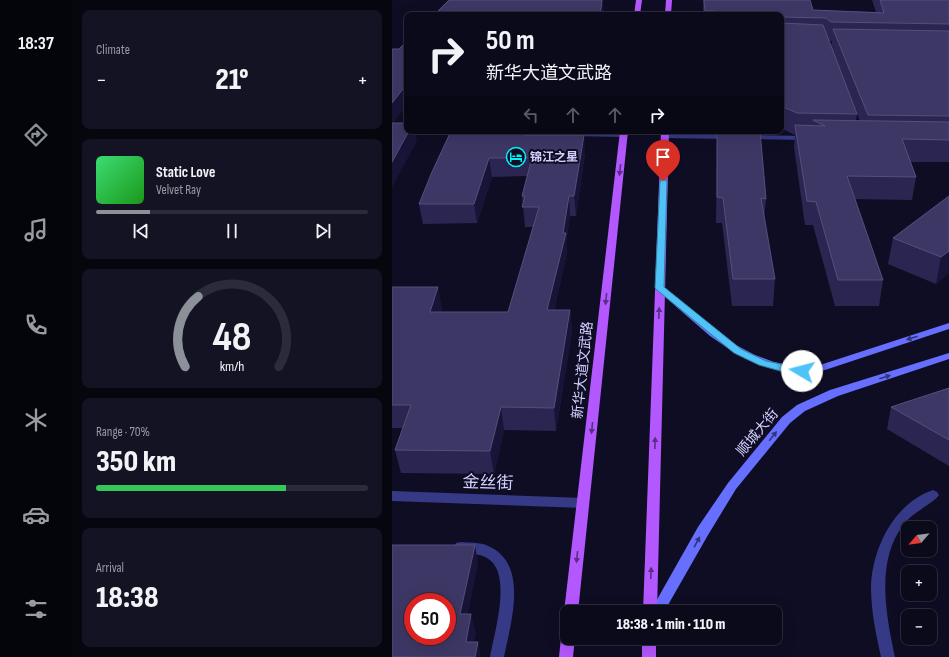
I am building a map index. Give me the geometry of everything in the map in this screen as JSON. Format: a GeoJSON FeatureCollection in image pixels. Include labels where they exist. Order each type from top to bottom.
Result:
{"type":"FeatureCollection","features":[{"type":"Feature","properties":{"kind":"main road"},"geometry":{"type":"LineString","coordinates":[[637,12],[639,0]]}},
{"type":"Feature","properties":{"kind":"main road"},"geometry":{"type":"LineString","coordinates":[[668,12],[669,0]]}},
{"type":"Feature","properties":{"kind":"main road","name":"新华大道文武路"},"geometry":{"type":"LineString","coordinates":[[572,605],[624,134]]}},
{"type":"Feature","properties":{"kind":"main road"},"geometry":{"type":"LineString","coordinates":[[650,605],[665,134]]}},
{"type":"Feature","properties":{"kind":"main road"},"geometry":{"type":"LineString","coordinates":[[660,288],[738,351],[762,363],[784,369],[802,371],[821,368],[949,326]]}},
{"type":"Feature","properties":{"kind":"main road","name":"顺城大街"},"geometry":{"type":"LineString","coordinates":[[660,605],[703,531],[732,486],[786,420],[801,408],[834,393],[949,356]]}},
{"type":"Feature","properties":{"kind":"main road"},"geometry":{"type":"LineString","coordinates":[[566,657],[567,645]]}},
{"type":"Feature","properties":{"kind":"main road"},"geometry":{"type":"LineString","coordinates":[[649,645],[649,657]]}},
{"type":"Feature","properties":{"kind":"street"},"geometry":{"type":"LineString","coordinates":[[392,132],[404,132]]}},
{"type":"Feature","properties":{"kind":"street"},"geometry":{"type":"LineString","coordinates":[[695,134],[814,138]]}},
{"type":"Feature","properties":{"kind":"street"},"geometry":{"type":"LineString","coordinates":[[888,657],[881,623],[878,586],[885,550],[899,521],[923,500],[933,495]]}},
{"type":"Feature","properties":{"kind":"street","name":"金丝街"},"geometry":{"type":"LineString","coordinates":[[392,496],[583,503]]}},
{"type":"Feature","properties":{"kind":"street"},"geometry":{"type":"LineString","coordinates":[[445,547],[476,546],[497,557],[506,570],[508,592],[497,657]]}},
{"type":"Feature","properties":{"kind":"building"},"geometry":{"type":"Polygon","coordinates":[[[449,0],[602,0],[600,12],[437,12],[449,0]]]}},
{"type":"Feature","properties":{"kind":"building"},"geometry":{"type":"Polygon","coordinates":[[[704,0],[810,0],[813,10],[884,13],[880,0],[949,0],[949,24],[831,22],[826,18],[784,17],[784,12],[705,11],[704,0]]]}},
{"type":"Feature","properties":{"kind":"building"},"geometry":{"type":"Polygon","coordinates":[[[784,23],[823,25],[857,114],[797,113],[784,107],[784,23]]]}},
{"type":"Feature","properties":{"kind":"building"},"geometry":{"type":"Polygon","coordinates":[[[833,29],[949,31],[949,116],[868,115],[833,29]]]}},
{"type":"Feature","properties":{"kind":"building"},"geometry":{"type":"Polygon","coordinates":[[[404,44],[404,88],[392,103],[392,49],[399,49],[404,44]]]}},
{"type":"Feature","properties":{"kind":"building"},"geometry":{"type":"Polygon","coordinates":[[[813,120],[949,122],[949,140],[902,139],[916,177],[847,176],[883,280],[838,280],[816,202],[807,201],[795,125],[825,126],[813,120]]]}},
{"type":"Feature","properties":{"kind":"building"},"geometry":{"type":"Polygon","coordinates":[[[392,123],[404,123],[404,134],[407,134],[392,162],[392,123]]]}},
{"type":"Feature","properties":{"kind":"building"},"geometry":{"type":"Polygon","coordinates":[[[450,134],[584,135],[574,196],[569,196],[563,233],[566,233],[547,310],[570,310],[554,408],[501,407],[490,451],[395,450],[411,405],[392,405],[392,287],[438,287],[430,312],[508,312],[539,207],[522,207],[525,196],[522,196],[532,158],[489,158],[474,204],[419,204],[450,134]]]}},
{"type":"Feature","properties":{"kind":"building"},"geometry":{"type":"Polygon","coordinates":[[[717,134],[760,134],[766,199],[761,198],[775,279],[733,279],[723,198],[717,197],[717,134]]]}},
{"type":"Feature","properties":{"kind":"building"},"geometry":{"type":"Polygon","coordinates":[[[949,196],[949,251],[941,257],[893,238],[949,196]]]}},
{"type":"Feature","properties":{"kind":"building"},"geometry":{"type":"Polygon","coordinates":[[[949,388],[949,440],[891,407],[949,388]]]}},
{"type":"Feature","properties":{"kind":"building"},"geometry":{"type":"Polygon","coordinates":[[[392,545],[475,545],[460,614],[471,614],[466,642],[478,642],[475,657],[392,657],[392,545]]]}},
{"type":"Feature","properties":{"kind":"place","name":"锦江之星"},"geometry":{"type":"Point","coordinates":[516,157]}},
{"type":"Feature","properties":{"kind":"route"},"geometry":{"type":"LineString","coordinates":[[663,181],[660,288],[713,333],[738,351],[762,363],[784,369],[802,371]]}}]}
